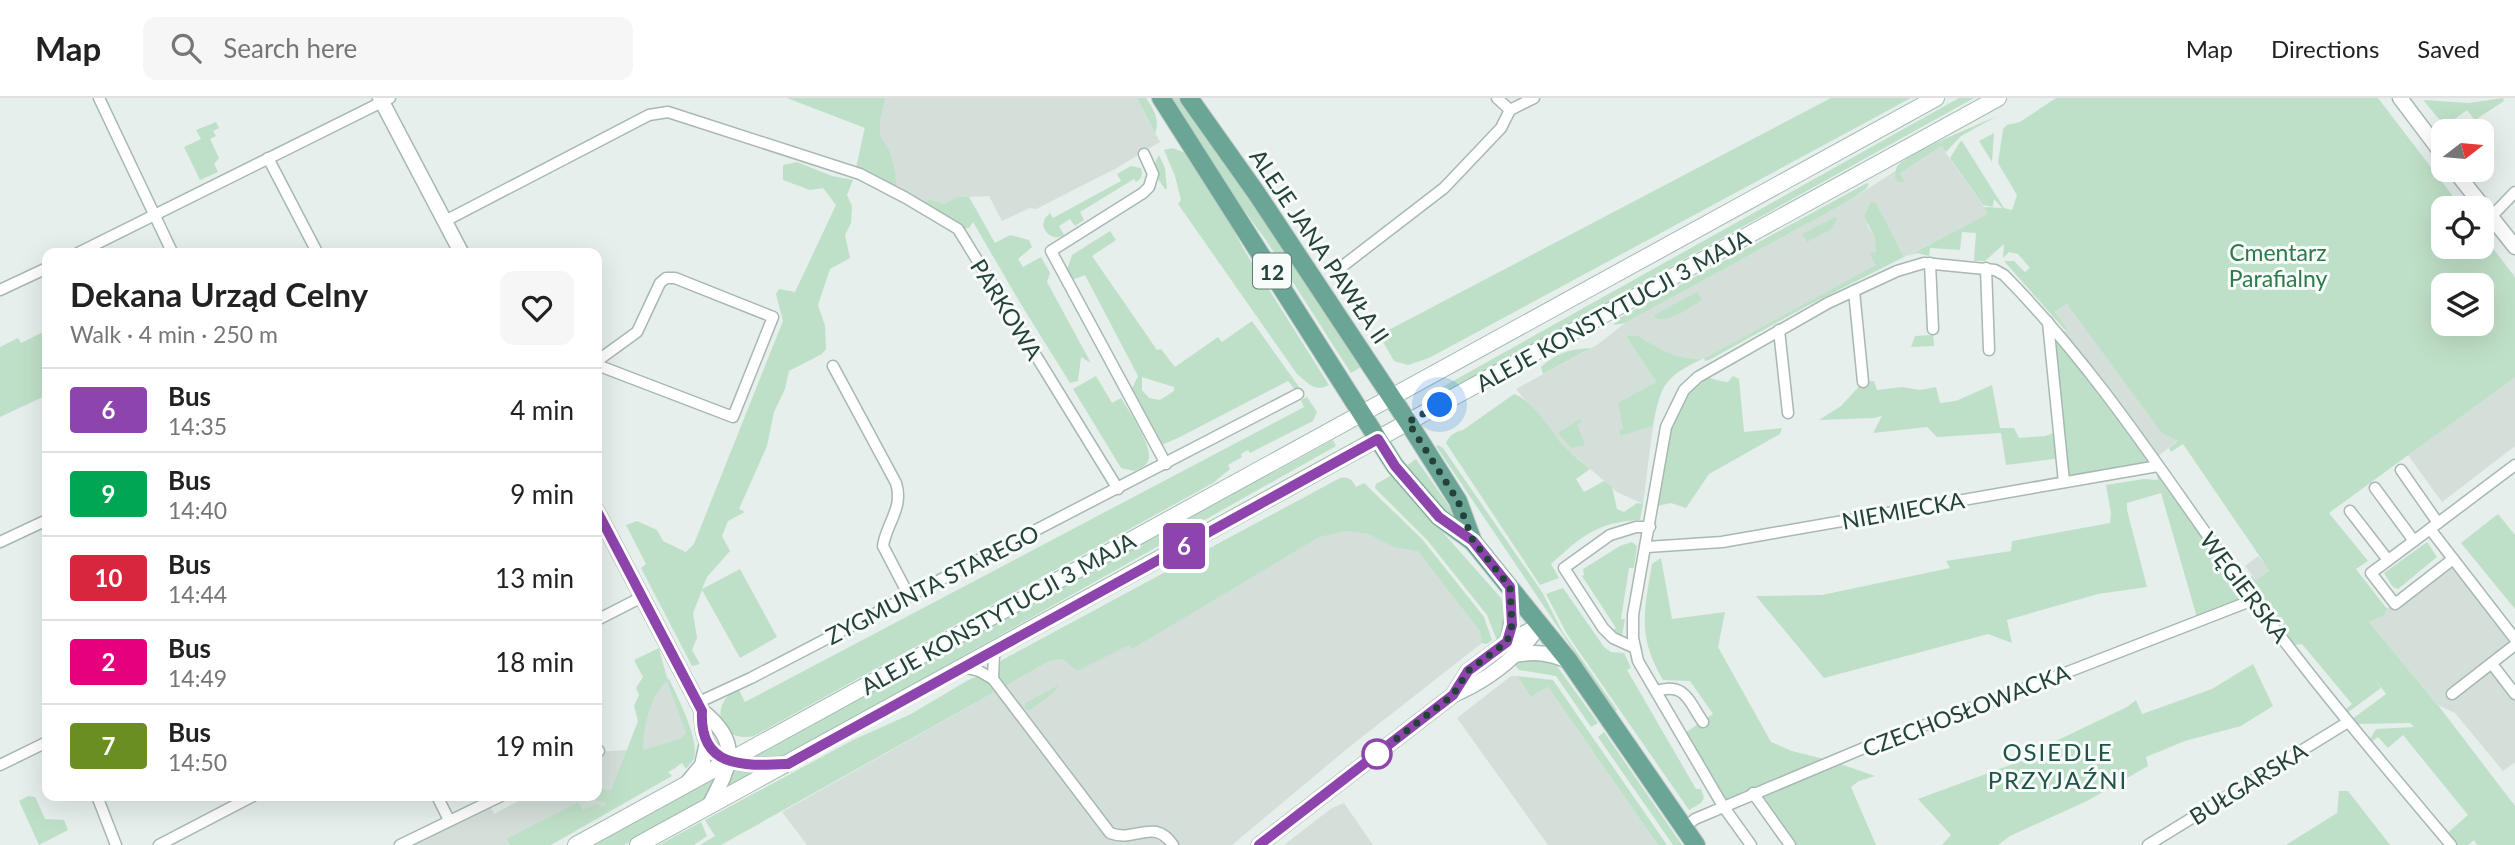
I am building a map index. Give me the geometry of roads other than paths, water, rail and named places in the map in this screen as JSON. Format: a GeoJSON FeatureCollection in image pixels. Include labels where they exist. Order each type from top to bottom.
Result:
{"type":"FeatureCollection","features":[{"type":"Feature","properties":{"kind":"main road","name":"12"},"geometry":{"type":"LineString","coordinates":[[1161,98],[1395,466],[1439,517],[1473,541],[1569,661],[1696,845]]}},
{"type":"Feature","properties":{"kind":"main road","name":"ALEJE JANA PAWŁA II"},"geometry":{"type":"LineString","coordinates":[[1189,98],[1257,194],[1408,422]]}},
{"type":"Feature","properties":{"kind":"main road","name":"ALEJE KONSTYTUCJI 3 MAJA"},"geometry":{"type":"LineString","coordinates":[[576,845],[1936,98]]}},
{"type":"Feature","properties":{"kind":"main road","name":"ALEJE KONSTYTUCJI 3 MAJA"},"geometry":{"type":"LineString","coordinates":[[638,845],[1998,98]]}},
{"type":"Feature","properties":{"kind":"main road","name":"12"},"geometry":{"type":"LineString","coordinates":[[1408,422],[1458,501],[1473,541]]}},
{"type":"Feature","properties":{"kind":"street"},"geometry":{"type":"LineString","coordinates":[[99,98],[170,248]]}},
{"type":"Feature","properties":{"kind":"street"},"geometry":{"type":"LineString","coordinates":[[1497,98],[1510,110]]}},
{"type":"Feature","properties":{"kind":"street"},"geometry":{"type":"LineString","coordinates":[[1344,265],[1444,188],[1501,128],[1510,110],[1534,98]]}},
{"type":"Feature","properties":{"kind":"street"},"geometry":{"type":"LineString","coordinates":[[2400,98],[2431,139]]}},
{"type":"Feature","properties":{"kind":"street"},"geometry":{"type":"LineString","coordinates":[[88,248],[384,99],[459,248]]}},
{"type":"Feature","properties":{"kind":"street","name":"PARKOWA"},"geometry":{"type":"LineString","coordinates":[[445,220],[649,116],[668,112],[855,173],[906,198],[958,229],[1118,489]]}},
{"type":"Feature","properties":{"kind":"street"},"geometry":{"type":"LineString","coordinates":[[1144,154],[1153,174],[1149,187],[1051,251],[1166,464]]}},
{"type":"Feature","properties":{"kind":"street"},"geometry":{"type":"LineString","coordinates":[[268,158],[315,248]]}},
{"type":"Feature","properties":{"kind":"street"},"geometry":{"type":"LineString","coordinates":[[2463,182],[2474,196]]}},
{"type":"Feature","properties":{"kind":"street"},"geometry":{"type":"LineString","coordinates":[[2494,214],[2515,192]]}},
{"type":"Feature","properties":{"kind":"street"},"geometry":{"type":"LineString","coordinates":[[2494,221],[2515,247]]}},
{"type":"Feature","properties":{"kind":"street"},"geometry":{"type":"LineString","coordinates":[[1930,263],[1933,329]]}},
{"type":"Feature","properties":{"kind":"street","name":"WĘGIERSKA"},"geometry":{"type":"LineString","coordinates":[[1751,845],[1723,806],[1638,661],[1635,648],[1633,615],[1666,428],[1684,390],[1698,377],[1854,291],[1896,271],[1930,263],[1986,268],[2004,275],[2048,322],[2118,408],[2253,600],[2348,722],[2451,845]]}},
{"type":"Feature","properties":{"kind":"street"},"geometry":{"type":"LineString","coordinates":[[1986,268],[1989,350]]}},
{"type":"Feature","properties":{"kind":"street"},"geometry":{"type":"LineString","coordinates":[[0,290],[42,270]]}},
{"type":"Feature","properties":{"kind":"street"},"geometry":{"type":"LineString","coordinates":[[602,359],[637,332],[660,283],[669,277],[773,317],[733,417],[602,365]]}},
{"type":"Feature","properties":{"kind":"street"},"geometry":{"type":"LineString","coordinates":[[1854,291],[1863,382]]}},
{"type":"Feature","properties":{"kind":"street"},"geometry":{"type":"LineString","coordinates":[[2048,322],[2064,482]]}},
{"type":"Feature","properties":{"kind":"street"},"geometry":{"type":"LineString","coordinates":[[1779,330],[1788,414]]}},
{"type":"Feature","properties":{"kind":"street"},"geometry":{"type":"LineString","coordinates":[[833,366],[896,484],[896,512],[883,547],[909,596]]}},
{"type":"Feature","properties":{"kind":"street","name":"ZYGMUNTA STAREGO"},"geometry":{"type":"LineString","coordinates":[[700,707],[1298,394]]}},
{"type":"Feature","properties":{"kind":"street"},"geometry":{"type":"LineString","coordinates":[[2453,559],[2395,604],[2371,573],[2515,465]]}},
{"type":"Feature","properties":{"kind":"street","name":"NIEMIECKA"},"geometry":{"type":"LineString","coordinates":[[1647,547],[1722,542],[2158,466]]}},
{"type":"Feature","properties":{"kind":"street"},"geometry":{"type":"LineString","coordinates":[[2400,470],[2453,559],[2515,639]]}},
{"type":"Feature","properties":{"kind":"street"},"geometry":{"type":"LineString","coordinates":[[2375,488],[2414,541]]}},
{"type":"Feature","properties":{"kind":"street"},"geometry":{"type":"LineString","coordinates":[[2350,511],[2388,561]]}},
{"type":"Feature","properties":{"kind":"street"},"geometry":{"type":"LineString","coordinates":[[602,521],[700,707],[713,719],[727,741],[730,761],[709,806]]}},
{"type":"Feature","properties":{"kind":"street"},"geometry":{"type":"LineString","coordinates":[[0,542],[42,522]]}},
{"type":"Feature","properties":{"kind":"street"},"geometry":{"type":"LineString","coordinates":[[1635,648],[1613,638],[1603,628],[1564,568],[1610,535],[1624,529],[1650,527]]}},
{"type":"Feature","properties":{"kind":"street"},"geometry":{"type":"LineString","coordinates":[[1507,642],[1512,625],[1510,587]]}},
{"type":"Feature","properties":{"kind":"street"},"geometry":{"type":"LineString","coordinates":[[602,617],[642,597]]}},
{"type":"Feature","properties":{"kind":"street","name":"CZECHOSŁOWACKA"},"geometry":{"type":"LineString","coordinates":[[1684,828],[1695,819],[1793,776],[2253,600]]}},
{"type":"Feature","properties":{"kind":"street"},"geometry":{"type":"LineString","coordinates":[[1453,695],[1468,671],[1507,642],[1540,625]]}},
{"type":"Feature","properties":{"kind":"street"},"geometry":{"type":"LineString","coordinates":[[1259,845],[1453,695],[1478,684],[1516,655],[1540,625]]}},
{"type":"Feature","properties":{"kind":"street"},"geometry":{"type":"LineString","coordinates":[[2452,694],[2515,645]]}},
{"type":"Feature","properties":{"kind":"street"},"geometry":{"type":"LineString","coordinates":[[993,679],[997,648]]}},
{"type":"Feature","properties":{"kind":"street"},"geometry":{"type":"LineString","coordinates":[[1516,655],[1548,652],[1569,661]]}},
{"type":"Feature","properties":{"kind":"street"},"geometry":{"type":"LineString","coordinates":[[2492,664],[2515,694]]}},
{"type":"Feature","properties":{"kind":"street"},"geometry":{"type":"LineString","coordinates":[[963,667],[979,671],[993,679],[1105,829],[1116,835],[1161,832],[1173,845]]}},
{"type":"Feature","properties":{"kind":"street"},"geometry":{"type":"LineString","coordinates":[[1656,691],[1676,687],[1682,691],[1703,722]]}},
{"type":"Feature","properties":{"kind":"street"},"geometry":{"type":"LineString","coordinates":[[700,707],[701,727],[707,743],[719,757],[750,766],[788,764]]}},
{"type":"Feature","properties":{"kind":"street","name":"BUŁGARSKA"},"geometry":{"type":"LineString","coordinates":[[2148,845],[2348,722]]}},
{"type":"Feature","properties":{"kind":"street"},"geometry":{"type":"LineString","coordinates":[[727,741],[740,744],[767,740]]}},
{"type":"Feature","properties":{"kind":"street"},"geometry":{"type":"LineString","coordinates":[[686,785],[702,765],[707,743]]}},
{"type":"Feature","properties":{"kind":"street"},"geometry":{"type":"LineString","coordinates":[[0,765],[42,744]]}},
{"type":"Feature","properties":{"kind":"street"},"geometry":{"type":"LineString","coordinates":[[1753,793],[1790,845]]}},
{"type":"Feature","properties":{"kind":"street"},"geometry":{"type":"LineString","coordinates":[[99,801],[116,845]]}},
{"type":"Feature","properties":{"kind":"street"},"geometry":{"type":"LineString","coordinates":[[159,845],[243,801]]}},
{"type":"Feature","properties":{"kind":"street"},"geometry":{"type":"LineString","coordinates":[[440,801],[449,820]]}},
{"type":"Feature","properties":{"kind":"street"},"geometry":{"type":"LineString","coordinates":[[400,845],[490,801]]}},
{"type":"Feature","properties":{"kind":"district","name":"OSIEDLE PRZYJAŹNI"},"geometry":{"type":"Point","coordinates":[2058,765]}},
{"type":"Feature","properties":{"kind":"park label","name":"Cmentarz Parafialny"},"geometry":{"type":"Point","coordinates":[2278,265]}}]}
